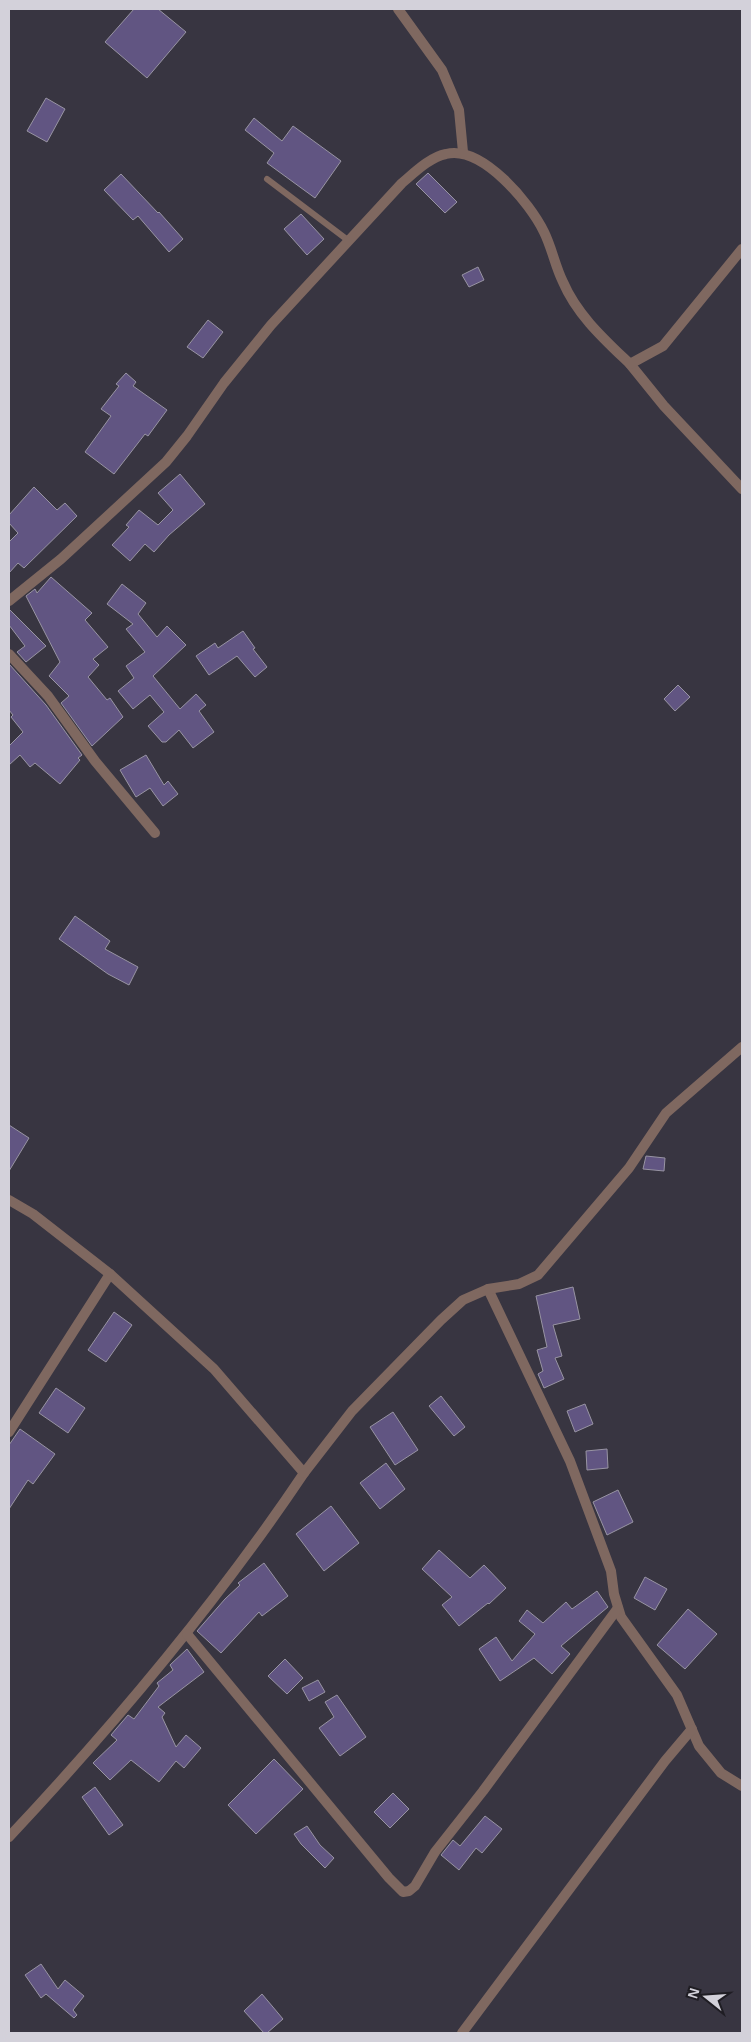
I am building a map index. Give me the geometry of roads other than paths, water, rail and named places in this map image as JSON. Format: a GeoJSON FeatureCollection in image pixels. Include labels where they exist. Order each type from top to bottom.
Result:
{"type":"FeatureCollection","features":[{"type":"Feature","properties":{"kind":"street"},"geometry":{"type":"LineString","coordinates":[[398,9],[442,70],[459,110],[463,152]]}},
{"type":"Feature","properties":{"kind":"street"},"geometry":{"type":"LineString","coordinates":[[9,601],[61,560],[166,462],[187,436],[224,383],[271,325],[402,183],[424,165],[445,154],[463,152],[493,170],[515,190],[528,205],[544,231],[554,253],[563,283],[586,320],[630,364],[670,413],[742,489]]}},
{"type":"Feature","properties":{"kind":"street"},"geometry":{"type":"LineString","coordinates":[[630,364],[663,346],[742,249]]}},
{"type":"Feature","properties":{"kind":"street"},"geometry":{"type":"LineString","coordinates":[[9,654],[48,696],[95,761],[154,832]]}},
{"type":"Feature","properties":{"kind":"street"},"geometry":{"type":"LineString","coordinates":[[9,1837],[95,1743],[188,1634],[266,1530],[304,1473],[352,1411],[441,1320],[464,1300],[488,1289],[519,1284],[538,1275],[629,1168],[666,1113],[742,1046]]}},
{"type":"Feature","properties":{"kind":"street"},"geometry":{"type":"LineString","coordinates":[[9,1200],[33,1214],[110,1274],[214,1369],[304,1473]]}},
{"type":"Feature","properties":{"kind":"street"},"geometry":{"type":"LineString","coordinates":[[9,1432],[110,1274]]}},
{"type":"Feature","properties":{"kind":"street"},"geometry":{"type":"LineString","coordinates":[[488,1289],[570,1461],[611,1571],[621,1616],[677,1695],[699,1746],[721,1773],[742,1786]]}},
{"type":"Feature","properties":{"kind":"street"},"geometry":{"type":"LineString","coordinates":[[188,1634],[389,1878],[403,1892],[409,1891],[414,1886],[435,1852],[483,1791],[618,1608]]}},
{"type":"Feature","properties":{"kind":"street"},"geometry":{"type":"LineString","coordinates":[[462,2033],[539,1928],[692,1728]]}},
{"type":"Feature","properties":{"kind":"lane"},"geometry":{"type":"LineString","coordinates":[[267,179],[349,241]]}}]}
